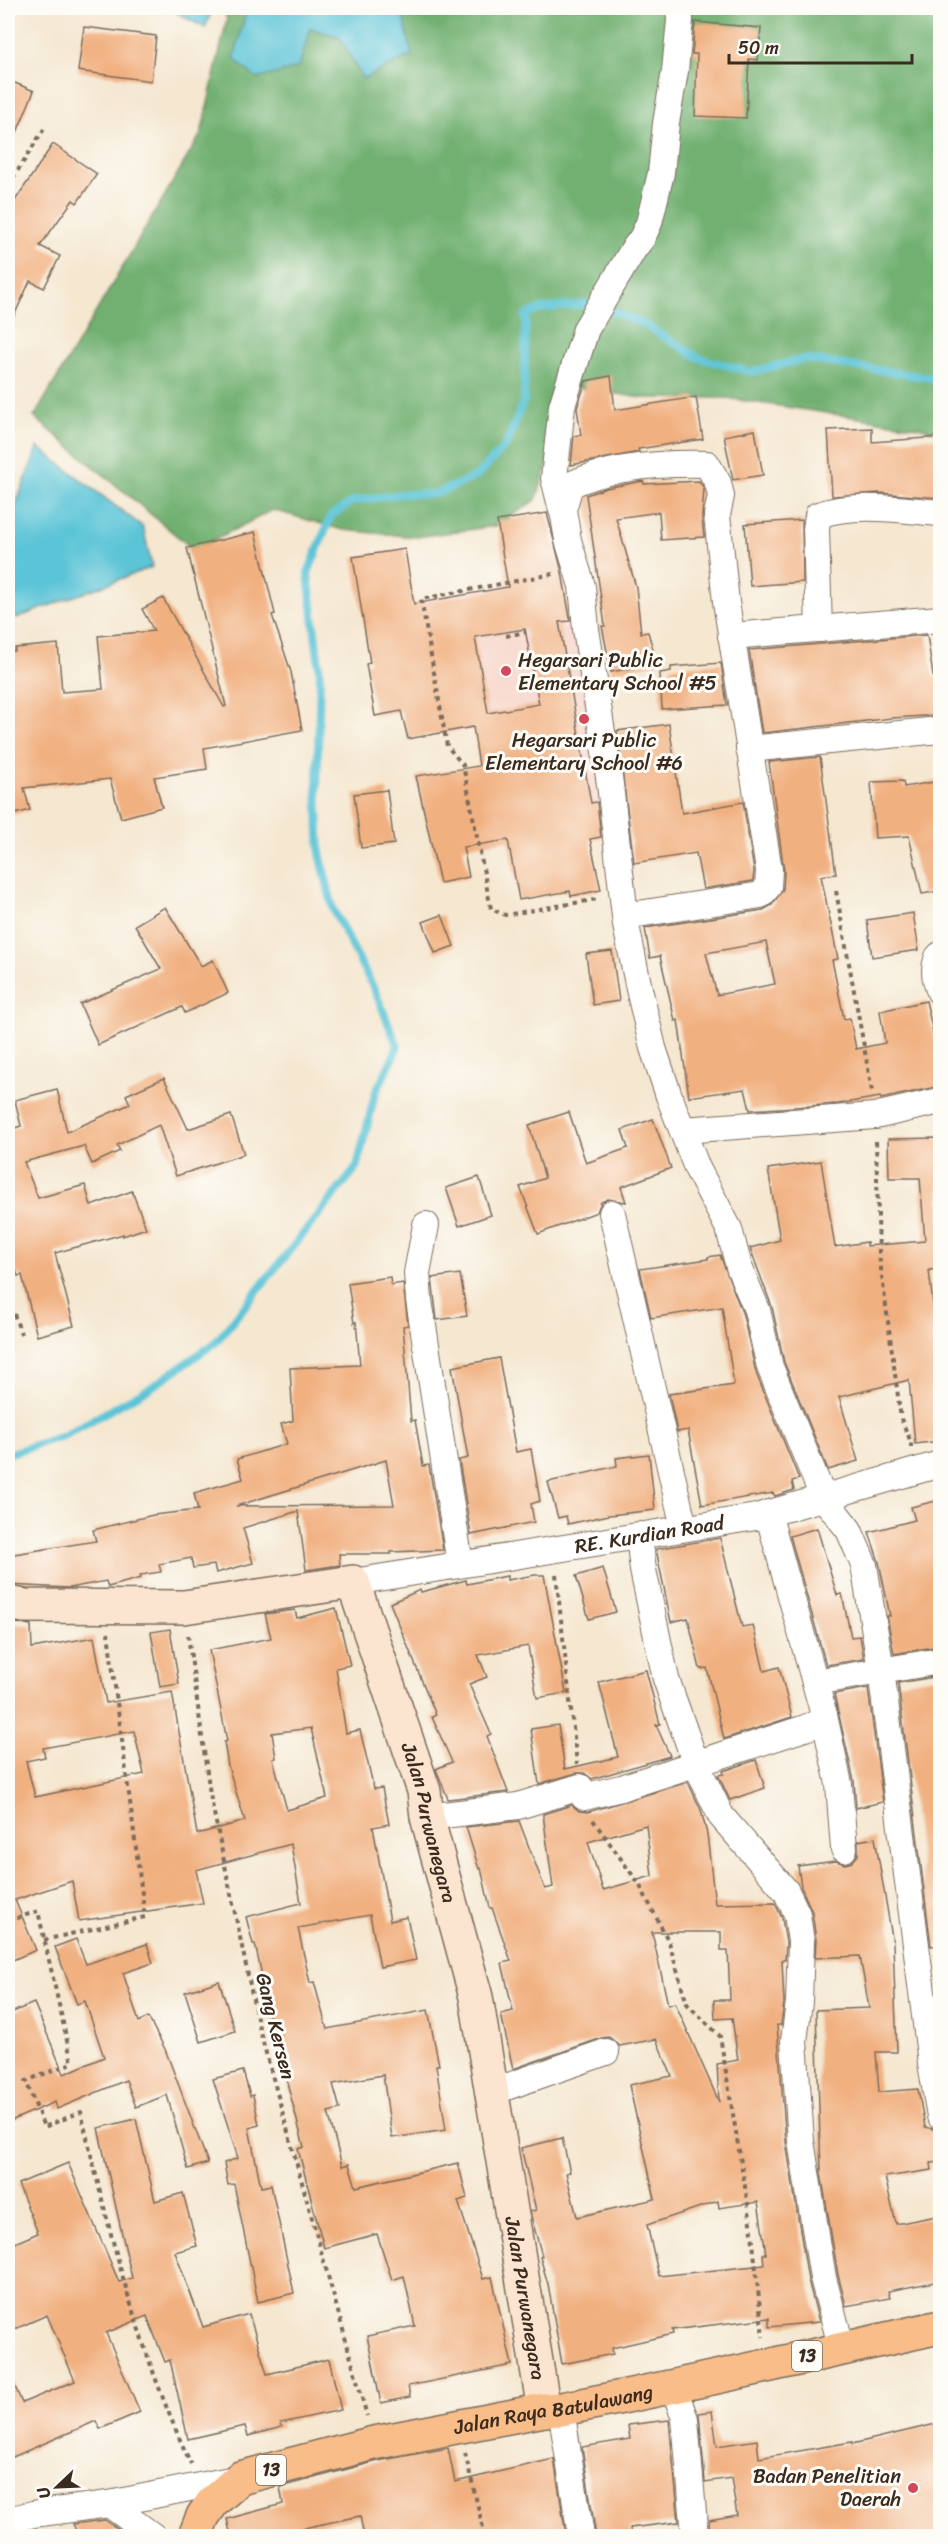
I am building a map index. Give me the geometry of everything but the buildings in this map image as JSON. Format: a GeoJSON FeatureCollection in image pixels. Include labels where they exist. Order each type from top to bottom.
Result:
{"type":"FeatureCollection","features":[{"type":"Feature","properties":{"kind":"highway","name":"Jalan Raya Batulawang"},"geometry":{"type":"LineString","coordinates":[[195,2536],[203,2516],[213,2502],[240,2478],[374,2443],[674,2388],[766,2365],[940,2327]]}},
{"type":"Feature","properties":{"kind":"street"},"geometry":{"type":"LineString","coordinates":[[679,8],[675,71],[658,190],[642,238],[586,330],[575,359],[559,423],[554,478],[568,540],[582,586],[586,629],[610,784],[623,905],[653,1048],[697,1168],[729,1229],[739,1267],[758,1310],[770,1367],[823,1497],[849,1530],[864,1566],[881,1670],[931,2063],[940,2116]]}},
{"type":"Feature","properties":{"kind":"street"},"geometry":{"type":"LineString","coordinates":[[562,510],[570,485],[590,476],[678,463],[707,464],[718,483],[721,496],[717,515],[732,636],[769,870],[768,887],[761,895],[623,905]]}},
{"type":"Feature","properties":{"kind":"street"},"geometry":{"type":"LineString","coordinates":[[819,628],[816,529],[818,515],[874,508],[940,513]]}},
{"type":"Feature","properties":{"kind":"street"},"geometry":{"type":"LineString","coordinates":[[732,636],[940,619]]}},
{"type":"Feature","properties":{"kind":"street"},"geometry":{"type":"LineString","coordinates":[[749,749],[940,730]]}},
{"type":"Feature","properties":{"kind":"street"},"geometry":{"type":"LineString","coordinates":[[940,955],[934,965],[934,978],[940,992]]}},
{"type":"Feature","properties":{"kind":"street"},"geometry":{"type":"LineString","coordinates":[[682,1130],[875,1116],[940,1101]]}},
{"type":"Feature","properties":{"kind":"street"},"geometry":{"type":"LineString","coordinates":[[612,1213],[684,1528]]}},
{"type":"Feature","properties":{"kind":"street"},"geometry":{"type":"LineString","coordinates":[[426,1225],[417,1273],[418,1300],[460,1564]]}},
{"type":"Feature","properties":{"kind":"street","name":"RE. Kurdian Road"},"geometry":{"type":"LineString","coordinates":[[353,1582],[768,1514],[940,1464]]}},
{"type":"Feature","properties":{"kind":"street"},"geometry":{"type":"LineString","coordinates":[[768,1514],[824,1715],[839,1784],[844,1849]]}},
{"type":"Feature","properties":{"kind":"street"},"geometry":{"type":"LineString","coordinates":[[639,1535],[643,1570],[666,1678],[696,1764],[721,1816],[786,1891],[797,1914],[801,1950],[800,2002],[794,2041],[801,2141],[823,2278],[842,2349]]}},
{"type":"Feature","properties":{"kind":"street"},"geometry":{"type":"LineString","coordinates":[[8,1603],[24,1606],[105,1608],[184,1607],[353,1582]]}},
{"type":"Feature","properties":{"kind":"street","name":"Jalan Purwanegara"},"geometry":{"type":"LineString","coordinates":[[353,1582],[424,1791],[427,1817],[476,1997],[553,2409]]}},
{"type":"Feature","properties":{"kind":"street"},"geometry":{"type":"LineString","coordinates":[[815,1682],[940,1661]]}},
{"type":"Feature","properties":{"kind":"street"},"geometry":{"type":"LineString","coordinates":[[427,1817],[518,1806],[696,1764],[805,1728],[818,1723],[824,1715]]}},
{"type":"Feature","properties":{"kind":"street"},"geometry":{"type":"LineString","coordinates":[[492,2092],[606,2052]]}},
{"type":"Feature","properties":{"kind":"street"},"geometry":{"type":"LineString","coordinates":[[674,2388],[685,2419],[695,2536]]}},
{"type":"Feature","properties":{"kind":"street"},"geometry":{"type":"LineString","coordinates":[[553,2409],[581,2536]]}},
{"type":"Feature","properties":{"kind":"street"},"geometry":{"type":"LineString","coordinates":[[8,2520],[33,2514],[109,2504],[200,2484],[240,2478]]}},
{"type":"Feature","properties":{"kind":"street"},"geometry":{"type":"LineString","coordinates":[[109,2504],[153,2536]]}},
{"type":"Feature","properties":{"kind":"path"},"geometry":{"type":"LineString","coordinates":[[8,186],[44,129]]}},
{"type":"Feature","properties":{"kind":"path"},"geometry":{"type":"LineString","coordinates":[[577,569],[421,599],[447,746],[463,765],[491,909],[505,915],[623,905]]}},
{"type":"Feature","properties":{"kind":"path"},"geometry":{"type":"LineString","coordinates":[[506,636],[526,632]]}},
{"type":"Feature","properties":{"kind":"path"},"geometry":{"type":"LineString","coordinates":[[836,891],[866,1053],[875,1116],[879,1254],[901,1419],[911,1442],[911,1472]]}},
{"type":"Feature","properties":{"kind":"path"},"geometry":{"type":"LineString","coordinates":[[8,1297],[21,1334]]}},
{"type":"Feature","properties":{"kind":"path"},"geometry":{"type":"LineString","coordinates":[[553,1549],[582,1792],[592,1818],[639,1884],[669,1942],[687,2004],[720,2036],[751,2223],[766,2365]]}},
{"type":"Feature","properties":{"kind":"path","name":"Gang Kersen"},"geometry":{"type":"LineString","coordinates":[[184,1607],[210,1794],[257,2017],[374,2443]]}},
{"type":"Feature","properties":{"kind":"path"},"geometry":{"type":"LineString","coordinates":[[44,1940],[145,1917],[105,1608]]}},
{"type":"Feature","properties":{"kind":"path"},"geometry":{"type":"LineString","coordinates":[[8,1921],[38,1911],[72,2063],[26,2081],[44,2127],[81,2112],[102,2200],[130,2300],[169,2418],[200,2484]]}},
{"type":"Feature","properties":{"kind":"path"},"geometry":{"type":"LineString","coordinates":[[459,2428],[485,2536]]}},
{"type":"Feature","properties":{"kind":"shaded area"},"geometry":{"type":"Polygon","coordinates":[[[573,572],[612,837],[562,846],[488,727],[448,734],[423,600],[573,572]]]}},
{"type":"Feature","properties":{"kind":"green space"},"geometry":{"type":"Polygon","coordinates":[[[222,8],[940,8],[940,433],[919,427],[726,398],[643,398],[573,387],[536,500],[496,526],[416,537],[343,530],[273,510],[194,550],[34,417],[201,134],[227,19],[222,8]]]}},
{"type":"Feature","properties":{"kind":"water"},"geometry":{"type":"Polygon","coordinates":[[[168,8],[213,8],[205,28],[168,8]]]}},
{"type":"Feature","properties":{"kind":"water"},"geometry":{"type":"Polygon","coordinates":[[[247,8],[397,8],[403,15],[412,55],[363,79],[339,36],[310,29],[299,67],[257,79],[234,59],[247,8]]]}},
{"type":"Feature","properties":{"kind":"water"},"geometry":{"type":"Polygon","coordinates":[[[38,447],[143,527],[152,567],[17,618],[8,614],[8,525],[38,447]]]}},
{"type":"Feature","properties":{"kind":"waterway"},"geometry":{"type":"LineString","coordinates":[[8,1454],[65,1435],[150,1388],[215,1343],[357,1167],[375,1094],[398,1047],[375,991],[333,909],[320,853],[317,791],[320,674],[308,573],[331,516],[353,501],[402,494],[435,494],[477,476],[506,445],[524,400],[526,315],[541,309],[593,303],[645,325],[699,358],[751,372],[804,359],[931,378],[940,384]]}},
{"type":"Feature","properties":{"kind":"place","name":"Hegarsari Public Elementary School #5"},"geometry":{"type":"Point","coordinates":[506,671]}},
{"type":"Feature","properties":{"kind":"place","name":"Hegarsari Public Elementary School #6"},"geometry":{"type":"Point","coordinates":[584,719]}},
{"type":"Feature","properties":{"kind":"place","name":"Badan Penelitian Daerah"},"geometry":{"type":"Point","coordinates":[913,2488]}}]}
